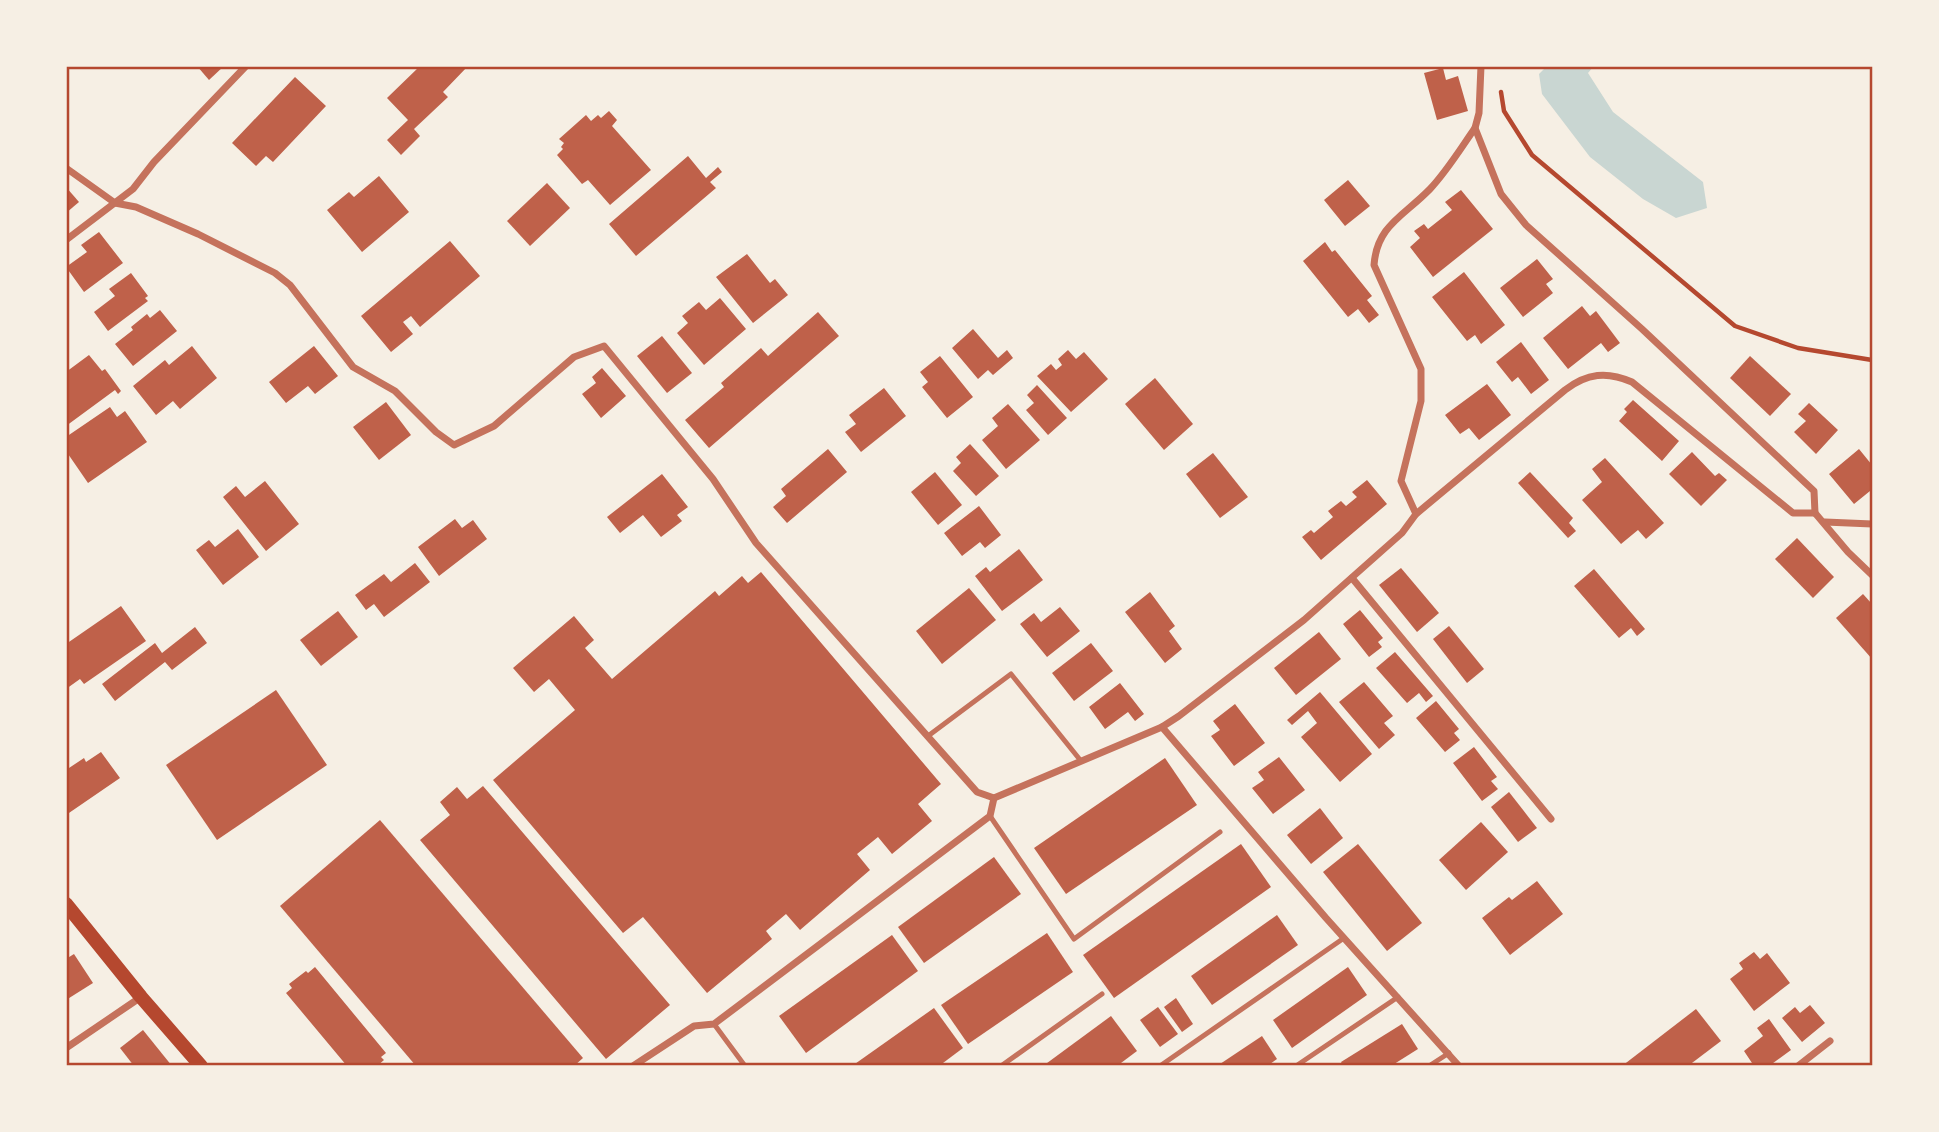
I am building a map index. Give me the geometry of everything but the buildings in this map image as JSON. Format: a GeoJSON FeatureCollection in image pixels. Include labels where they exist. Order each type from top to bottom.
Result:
{"type":"FeatureCollection","features":[{"type":"Feature","properties":{"kind":"main road"},"geometry":{"type":"LineString","coordinates":[[66,904],[201,1066]]}},
{"type":"Feature","properties":{"kind":"street"},"geometry":{"type":"LineString","coordinates":[[66,240],[133,189],[153,162],[246,66]]}},
{"type":"Feature","properties":{"kind":"street"},"geometry":{"type":"LineString","coordinates":[[1416,514],[1401,481],[1421,401],[1421,369],[1374,265],[1376,246],[1386,230],[1431,188],[1475,128],[1479,113],[1481,66]]}},
{"type":"Feature","properties":{"kind":"street"},"geometry":{"type":"LineString","coordinates":[[1475,128],[1502,194],[1526,225],[1642,329],[1814,491],[1815,513]]}},
{"type":"Feature","properties":{"kind":"street"},"geometry":{"type":"LineString","coordinates":[[66,168],[115,203],[136,206],[275,274],[290,285],[353,367],[395,391],[436,432],[454,445],[494,426],[574,357],[604,346],[713,479],[756,543],[977,792],[994,798],[1162,727],[1179,716],[1304,620],[1402,533],[1416,514],[1585,377],[1609,374],[1632,382],[1793,513],[1815,513],[1848,552],[1872,575]]}},
{"type":"Feature","properties":{"kind":"street"},"geometry":{"type":"LineString","coordinates":[[1825,522],[1872,524]]}},
{"type":"Feature","properties":{"kind":"street"},"geometry":{"type":"LineString","coordinates":[[1352,578],[1551,819]]}},
{"type":"Feature","properties":{"kind":"street"},"geometry":{"type":"LineString","coordinates":[[1162,727],[1459,1066]]}},
{"type":"Feature","properties":{"kind":"street"},"geometry":{"type":"LineString","coordinates":[[633,1066],[694,1026],[714,1024],[990,816],[994,798]]}},
{"type":"Feature","properties":{"kind":"street"},"geometry":{"type":"LineString","coordinates":[[66,1048],[141,996]]}},
{"type":"Feature","properties":{"kind":"street"},"geometry":{"type":"LineString","coordinates":[[1798,1066],[1830,1041]]}},
{"type":"Feature","properties":{"kind":"lane"},"geometry":{"type":"LineString","coordinates":[[928,736],[1011,674],[1081,761]]}},
{"type":"Feature","properties":{"kind":"lane"},"geometry":{"type":"LineString","coordinates":[[990,816],[1074,939],[1220,832]]}},
{"type":"Feature","properties":{"kind":"lane"},"geometry":{"type":"LineString","coordinates":[[1160,1066],[1169,1063],[1344,937]]}},
{"type":"Feature","properties":{"kind":"lane"},"geometry":{"type":"LineString","coordinates":[[1001,1066],[1102,994]]}},
{"type":"Feature","properties":{"kind":"lane"},"geometry":{"type":"LineString","coordinates":[[1296,1066],[1398,997]]}},
{"type":"Feature","properties":{"kind":"lane"},"geometry":{"type":"LineString","coordinates":[[714,1024],[745,1066]]}},
{"type":"Feature","properties":{"kind":"lane"},"geometry":{"type":"LineString","coordinates":[[1429,1066],[1449,1053]]}},
{"type":"Feature","properties":{"kind":"path"},"geometry":{"type":"LineString","coordinates":[[1500,87],[1504,111],[1532,155],[1735,326],[1798,348],[1872,360]]}},
{"type":"Feature","properties":{"kind":"shaded area"},"geometry":{"type":"Polygon","coordinates":[[[1546,67],[1593,67],[1588,73],[1613,112],[1703,182],[1707,208],[1676,218],[1643,199],[1590,157],[1542,94],[1539,74],[1546,67]]]}}]}
